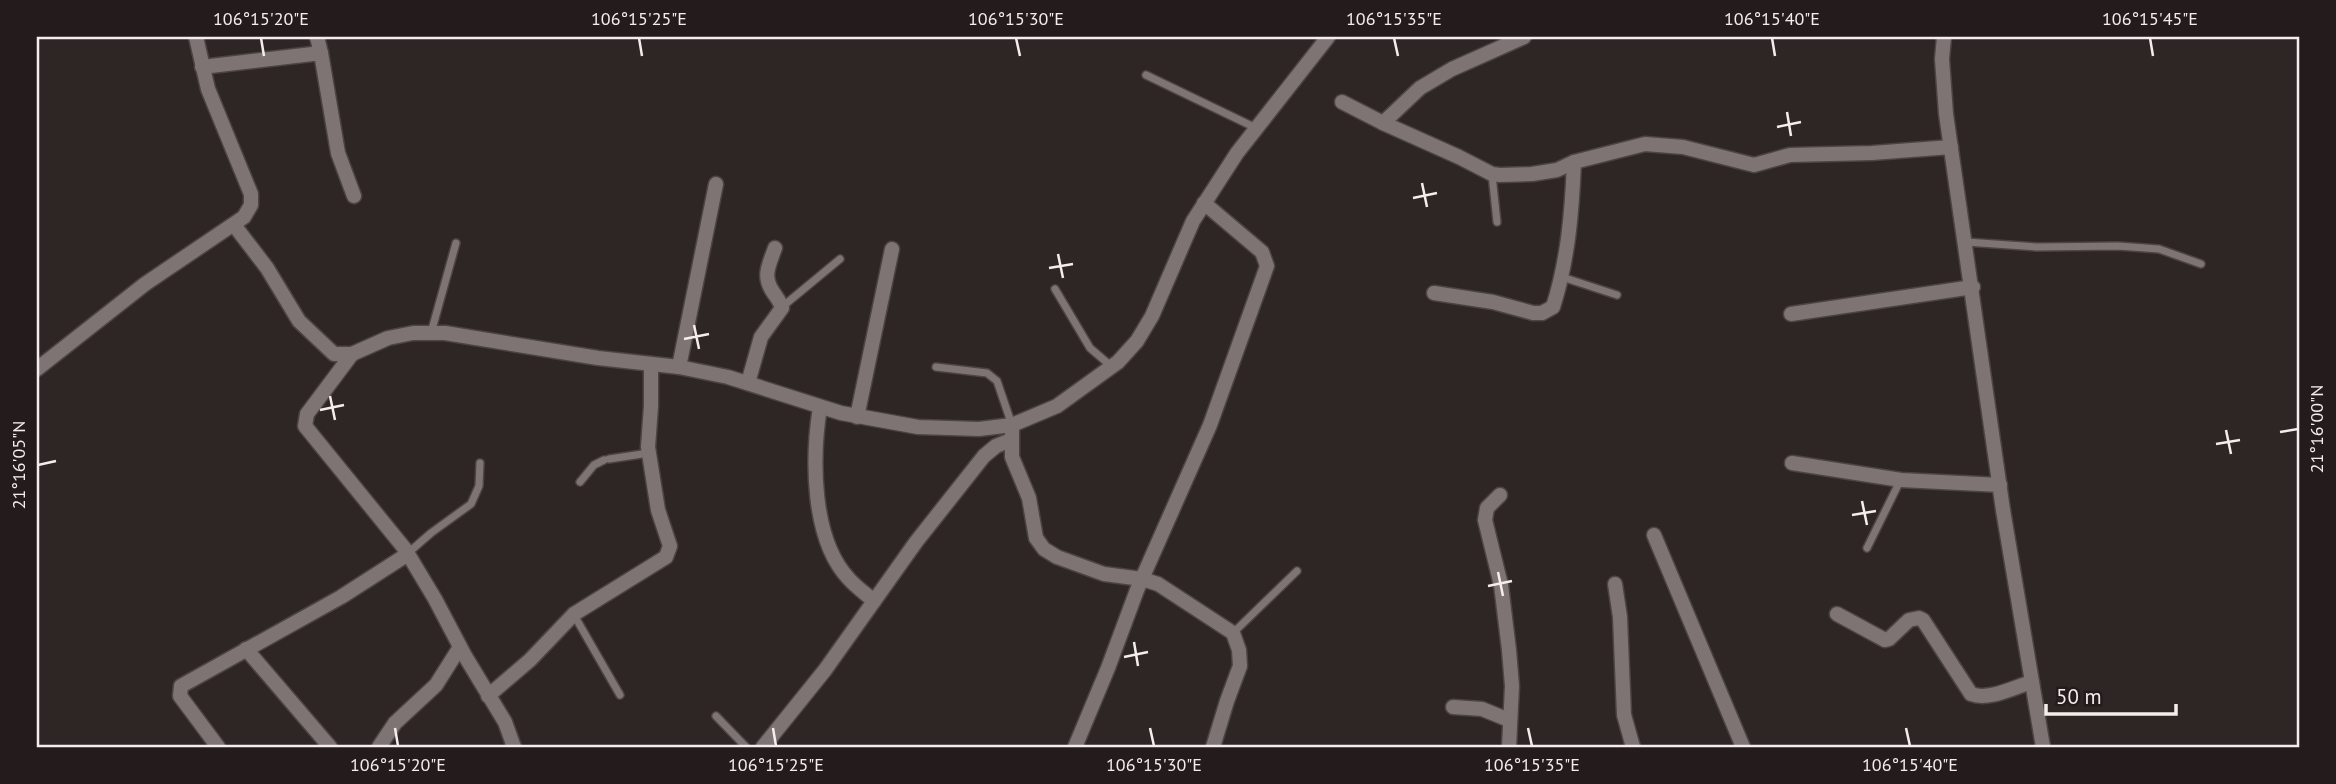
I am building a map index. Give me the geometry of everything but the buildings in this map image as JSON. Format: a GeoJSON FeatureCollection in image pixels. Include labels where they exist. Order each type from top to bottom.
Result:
{"type":"FeatureCollection","features":[{"type":"Feature","properties":{"kind":"street"},"geometry":{"type":"LineString","coordinates":[[37,369],[145,284],[234,225],[244,217],[251,205],[251,194],[208,89],[196,37]]}},
{"type":"Feature","properties":{"kind":"street"},"geometry":{"type":"LineString","coordinates":[[317,37],[338,153],[354,196]]}},
{"type":"Feature","properties":{"kind":"street"},"geometry":{"type":"LineString","coordinates":[[234,225],[267,268],[299,321],[334,354],[352,354],[388,338],[413,333],[445,334],[598,358],[679,367],[727,377],[820,407],[918,428],[979,429],[1012,425],[1057,406],[1112,367],[1137,341],[1152,316],[1193,221],[1204,203],[1237,153],[1328,37]]}},
{"type":"Feature","properties":{"kind":"street"},"geometry":{"type":"LineString","coordinates":[[1383,123],[1420,88],[1452,69],[1524,37]]}},
{"type":"Feature","properties":{"kind":"street"},"geometry":{"type":"LineString","coordinates":[[1944,37],[1942,58],[1951,147],[2000,485],[2043,747]]}},
{"type":"Feature","properties":{"kind":"street"},"geometry":{"type":"LineString","coordinates":[[202,67],[321,53]]}},
{"type":"Feature","properties":{"kind":"street"},"geometry":{"type":"LineString","coordinates":[[1342,102],[1492,174],[1532,174],[1557,170],[1574,162],[1644,144],[1683,147],[1754,165],[1790,155],[1951,147]]}},
{"type":"Feature","properties":{"kind":"street"},"geometry":{"type":"LineString","coordinates":[[1434,293],[1542,313],[1552,307],[1562,277],[1572,210],[1574,162]]}},
{"type":"Feature","properties":{"kind":"street"},"geometry":{"type":"LineString","coordinates":[[679,367],[716,184]]}},
{"type":"Feature","properties":{"kind":"street"},"geometry":{"type":"LineString","coordinates":[[1075,747],[1142,579],[1210,425],[1267,266],[1262,252],[1204,203]]}},
{"type":"Feature","properties":{"kind":"street"},"geometry":{"type":"LineString","coordinates":[[748,383],[761,337],[782,308],[766,278],[775,248]]}},
{"type":"Feature","properties":{"kind":"street"},"geometry":{"type":"LineString","coordinates":[[857,416],[892,249]]}},
{"type":"Feature","properties":{"kind":"street"},"geometry":{"type":"LineString","coordinates":[[1791,314],[1973,287]]}},
{"type":"Feature","properties":{"kind":"street"},"geometry":{"type":"LineString","coordinates":[[352,354],[307,414],[305,426],[408,554],[505,722],[514,747]]}},
{"type":"Feature","properties":{"kind":"street"},"geometry":{"type":"LineString","coordinates":[[488,696],[530,660],[573,614],[669,553],[670,546],[658,510],[649,453],[651,364]]}},
{"type":"Feature","properties":{"kind":"street"},"geometry":{"type":"LineString","coordinates":[[820,407],[815,453],[822,528],[836,561],[848,579],[874,601]]}},
{"type":"Feature","properties":{"kind":"street"},"geometry":{"type":"LineString","coordinates":[[1012,425],[1012,457],[1029,498],[1037,538],[1044,549],[1057,557],[1104,574],[1158,584],[1233,633],[1239,650],[1240,666],[1213,747]]}},
{"type":"Feature","properties":{"kind":"street"},"geometry":{"type":"LineString","coordinates":[[763,747],[825,670],[984,456],[996,446],[1012,440]]}},
{"type":"Feature","properties":{"kind":"street"},"geometry":{"type":"LineString","coordinates":[[1792,463],[1901,480],[2000,485]]}},
{"type":"Feature","properties":{"kind":"street"},"geometry":{"type":"LineString","coordinates":[[1500,495],[1487,508],[1485,520],[1501,585],[1509,650],[1512,686],[1509,747]]}},
{"type":"Feature","properties":{"kind":"street"},"geometry":{"type":"LineString","coordinates":[[1654,535],[1744,747]]}},
{"type":"Feature","properties":{"kind":"street"},"geometry":{"type":"LineString","coordinates":[[218,747],[180,696],[181,686],[341,597],[408,554]]}},
{"type":"Feature","properties":{"kind":"street"},"geometry":{"type":"LineString","coordinates":[[1615,584],[1620,617],[1624,715],[1633,747]]}},
{"type":"Feature","properties":{"kind":"street"},"geometry":{"type":"LineString","coordinates":[[1838,614],[1885,640],[1909,620],[1923,620],[1971,694],[1976,696],[1990,695],[2032,682]]}},
{"type":"Feature","properties":{"kind":"street"},"geometry":{"type":"LineString","coordinates":[[379,747],[395,723],[436,685],[460,647]]}},
{"type":"Feature","properties":{"kind":"street"},"geometry":{"type":"LineString","coordinates":[[246,649],[330,747]]}},
{"type":"Feature","properties":{"kind":"street"},"geometry":{"type":"LineString","coordinates":[[1453,707],[1482,709],[1509,720]]}},
{"type":"Feature","properties":{"kind":"lane"},"geometry":{"type":"LineString","coordinates":[[1146,75],[1257,128]]}},
{"type":"Feature","properties":{"kind":"lane"},"geometry":{"type":"LineString","coordinates":[[1492,174],[1497,222]]}},
{"type":"Feature","properties":{"kind":"lane"},"geometry":{"type":"LineString","coordinates":[[1966,242],[2037,247],[2118,246],[2159,249],[2201,264]]}},
{"type":"Feature","properties":{"kind":"lane"},"geometry":{"type":"LineString","coordinates":[[431,333],[456,243]]}},
{"type":"Feature","properties":{"kind":"lane"},"geometry":{"type":"LineString","coordinates":[[782,308],[841,259]]}},
{"type":"Feature","properties":{"kind":"lane"},"geometry":{"type":"LineString","coordinates":[[1562,277],[1617,295]]}},
{"type":"Feature","properties":{"kind":"lane"},"geometry":{"type":"LineString","coordinates":[[1055,289],[1090,348],[1112,367]]}},
{"type":"Feature","properties":{"kind":"lane"},"geometry":{"type":"LineString","coordinates":[[936,367],[993,376],[1012,425]]}},
{"type":"Feature","properties":{"kind":"lane"},"geometry":{"type":"LineString","coordinates":[[580,482],[590,468],[606,459],[649,453]]}},
{"type":"Feature","properties":{"kind":"lane"},"geometry":{"type":"LineString","coordinates":[[408,554],[431,533],[471,504],[479,486],[480,463]]}},
{"type":"Feature","properties":{"kind":"lane"},"geometry":{"type":"LineString","coordinates":[[1867,548],[1901,480]]}},
{"type":"Feature","properties":{"kind":"lane"},"geometry":{"type":"LineString","coordinates":[[1233,633],[1297,571]]}},
{"type":"Feature","properties":{"kind":"lane"},"geometry":{"type":"LineString","coordinates":[[573,614],[620,695]]}},
{"type":"Feature","properties":{"kind":"lane"},"geometry":{"type":"LineString","coordinates":[[716,716],[746,747]]}}]}
